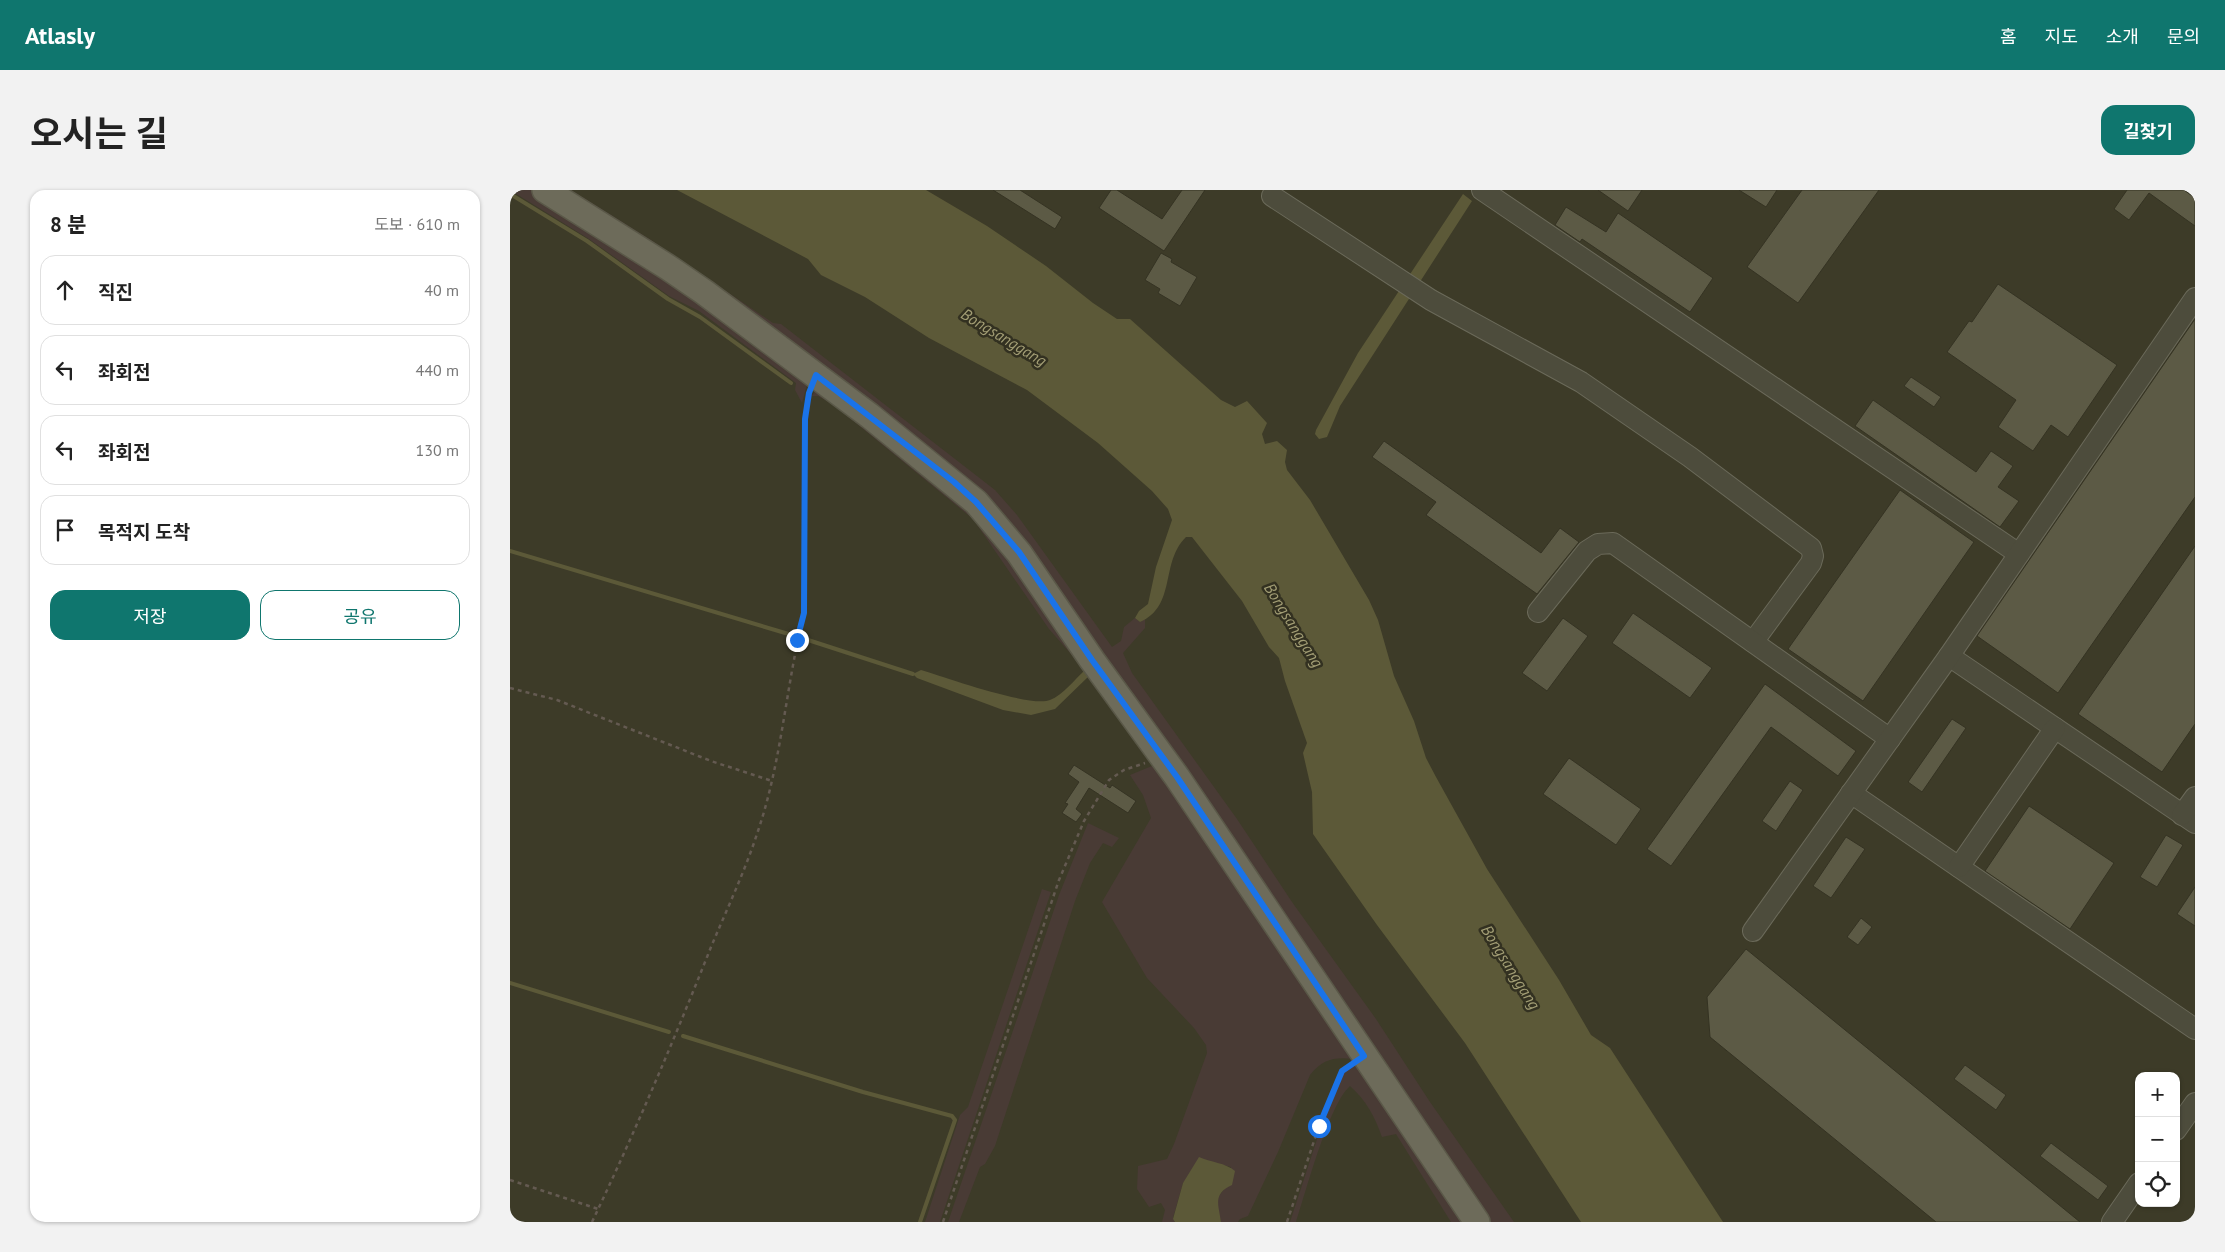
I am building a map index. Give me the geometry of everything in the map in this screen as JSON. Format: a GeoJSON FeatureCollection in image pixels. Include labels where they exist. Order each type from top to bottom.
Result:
{"type":"FeatureCollection","features":[{"type":"Feature","properties":{"kind":"main road"},"geometry":{"type":"LineString","coordinates":[[545,190],[669,268],[816,375],[934,466],[976,502],[1019,552],[1092,660],[1163,758],[1477,1222]]}},
{"type":"Feature","properties":{"kind":"street"},"geometry":{"type":"LineString","coordinates":[[1482,190],[2019,554]]}},
{"type":"Feature","properties":{"kind":"street"},"geometry":{"type":"LineString","coordinates":[[1272,196],[1431,300],[1581,382],[1690,457],[1811,548],[1813,556],[1811,563],[1753,642]]}},
{"type":"Feature","properties":{"kind":"street"},"geometry":{"type":"LineString","coordinates":[[1753,931],[1949,656],[2195,298]]}},
{"type":"Feature","properties":{"kind":"street"},"geometry":{"type":"LineString","coordinates":[[1538,612],[1587,551],[1598,544],[1613,543],[1890,739]]}},
{"type":"Feature","properties":{"kind":"street"},"geometry":{"type":"LineString","coordinates":[[1949,656],[2189,819],[2195,797]]}},
{"type":"Feature","properties":{"kind":"street"},"geometry":{"type":"LineString","coordinates":[[1959,867],[2055,728]]}},
{"type":"Feature","properties":{"kind":"street"},"geometry":{"type":"LineString","coordinates":[[1851,793],[2195,1029]]}},
{"type":"Feature","properties":{"kind":"street"},"geometry":{"type":"LineString","coordinates":[[2180,1124],[2195,1103]]}},
{"type":"Feature","properties":{"kind":"street"},"geometry":{"type":"LineString","coordinates":[[2112,1222],[2135,1189]]}},
{"type":"Feature","properties":{"kind":"path"},"geometry":{"type":"LineString","coordinates":[[592,1222],[680,1025],[758,832],[772,782],[797,640],[804,613],[805,419],[809,393],[816,375]]}},
{"type":"Feature","properties":{"kind":"path"},"geometry":{"type":"LineString","coordinates":[[510,688],[557,700],[711,761],[772,782]]}},
{"type":"Feature","properties":{"kind":"path"},"geometry":{"type":"LineString","coordinates":[[943,1222],[1060,880],[1084,821],[1109,780],[1124,770],[1163,758]]}},
{"type":"Feature","properties":{"kind":"path"},"geometry":{"type":"LineString","coordinates":[[1287,1222],[1337,1078],[1347,1066],[1364,1056]]}},
{"type":"Feature","properties":{"kind":"path"},"geometry":{"type":"LineString","coordinates":[[510,1180],[598,1209]]}},
{"type":"Feature","properties":{"kind":"shaded area"},"geometry":{"type":"Polygon","coordinates":[[[510,190],[532,190],[599,229],[809,377],[802,403],[795,390],[796,383],[699,311],[669,296],[589,239],[510,190]]]}},
{"type":"Feature","properties":{"kind":"shaded area"},"geometry":{"type":"Polygon","coordinates":[[[556,190],[571,190],[651,240],[773,323],[781,324],[995,490],[1017,515],[1112,647],[1121,641],[1124,627],[1135,618],[1140,622],[1145,619],[1145,628],[1123,653],[1132,673],[1237,819],[1292,902],[1376,1019],[1430,1102],[1514,1222],[1485,1222],[1024,549],[556,190]]]}},
{"type":"Feature","properties":{"kind":"shaded area"},"geometry":{"type":"Polygon","coordinates":[[[818,386],[978,510],[1085,670],[1049,629],[973,519],[834,405],[818,396],[812,396],[818,386]]]}},
{"type":"Feature","properties":{"kind":"shaded area"},"geometry":{"type":"Polygon","coordinates":[[[1159,763],[1353,1059],[1340,1058],[1329,1060],[1320,1065],[1310,1075],[1278,1152],[1248,1216],[1240,1219],[1238,1222],[1221,1222],[1217,1207],[1218,1197],[1225,1188],[1231,1167],[1210,1162],[1183,1183],[1173,1218],[1175,1222],[1162,1222],[1165,1210],[1161,1203],[1149,1207],[1137,1189],[1138,1166],[1167,1159],[1207,1053],[1206,1045],[1194,1028],[1147,978],[1102,902],[1151,818],[1143,795],[1130,775],[1159,763]]]}},
{"type":"Feature","properties":{"kind":"shaded area"},"geometry":{"type":"Polygon","coordinates":[[[1088,823],[1119,838],[1112,847],[1103,843],[1090,863],[1075,901],[995,1146],[985,1164],[980,1167],[959,1222],[948,1222],[1059,895],[1088,823]]]}},
{"type":"Feature","properties":{"kind":"shaded area"},"geometry":{"type":"Polygon","coordinates":[[[1042,889],[1051,892],[940,1222],[925,1222],[960,1115],[968,1107],[1042,889]]]}},
{"type":"Feature","properties":{"kind":"shaded area"},"geometry":{"type":"Polygon","coordinates":[[[1356,1064],[1471,1222],[1451,1222],[1396,1134],[1382,1137],[1369,1109],[1350,1086],[1342,1096],[1326,1129],[1296,1222],[1290,1222],[1321,1127],[1340,1080],[1344,1072],[1356,1064]]]}},
{"type":"Feature","properties":{"kind":"water","name":"Bongsanggang"},"geometry":{"type":"Polygon","coordinates":[[[677,190],[926,190],[987,226],[1046,266],[1093,303],[1117,319],[1130,319],[1221,400],[1235,407],[1247,401],[1267,423],[1262,434],[1265,444],[1277,441],[1287,450],[1285,462],[1287,470],[1310,500],[1369,600],[1378,620],[1394,676],[1414,721],[1426,758],[1487,869],[1559,980],[1591,1035],[1610,1048],[1723,1222],[1581,1222],[1465,1043],[1377,925],[1313,834],[1312,792],[1303,753],[1307,743],[1279,658],[1269,647],[1242,601],[1192,537],[1186,537],[1178,547],[1164,595],[1152,615],[1140,622],[1135,618],[1139,611],[1148,604],[1156,567],[1172,520],[1168,509],[1152,491],[1098,443],[1027,390],[929,338],[865,297],[821,275],[808,259],[677,190]]]}},
{"type":"Feature","properties":{"kind":"water"},"geometry":{"type":"Polygon","coordinates":[[[1463,194],[1472,201],[1340,406],[1327,437],[1319,439],[1315,434],[1316,430],[1358,353],[1463,194]]]}},
{"type":"Feature","properties":{"kind":"water"},"geometry":{"type":"Polygon","coordinates":[[[921,670],[1007,696],[1040,701],[1055,698],[1085,670],[1090,675],[1055,709],[1031,715],[1003,710],[917,678],[913,674],[921,670]]]}},
{"type":"Feature","properties":{"kind":"water"},"geometry":{"type":"Polygon","coordinates":[[[1199,1157],[1227,1166],[1235,1171],[1232,1185],[1226,1188],[1219,1196],[1218,1205],[1221,1222],[1175,1222],[1173,1219],[1183,1183],[1199,1157]]]}},
{"type":"Feature","properties":{"kind":"building"},"geometry":{"type":"Polygon","coordinates":[[[993,190],[1020,190],[1062,217],[1055,229],[993,190]]]}},
{"type":"Feature","properties":{"kind":"building"},"geometry":{"type":"Polygon","coordinates":[[[1111,190],[1117,190],[1162,219],[1182,190],[1205,190],[1164,251],[1099,208],[1111,190]]]}},
{"type":"Feature","properties":{"kind":"building"},"geometry":{"type":"Polygon","coordinates":[[[1598,190],[1642,190],[1628,211],[1598,190]]]}},
{"type":"Feature","properties":{"kind":"building"},"geometry":{"type":"Polygon","coordinates":[[[1739,190],[1777,190],[1766,207],[1739,190]]]}},
{"type":"Feature","properties":{"kind":"building"},"geometry":{"type":"Polygon","coordinates":[[[1802,190],[1879,190],[1798,303],[1747,267],[1802,190]]]}},
{"type":"Feature","properties":{"kind":"building"},"geometry":{"type":"Polygon","coordinates":[[[2127,190],[2184,190],[2195,198],[2195,226],[2149,193],[2129,220],[2114,209],[2127,190]]]}},
{"type":"Feature","properties":{"kind":"building"},"geometry":{"type":"Polygon","coordinates":[[[1566,207],[1606,232],[1618,213],[1713,278],[1690,312],[1582,239],[1580,242],[1555,225],[1566,207]]]}},
{"type":"Feature","properties":{"kind":"building"},"geometry":{"type":"Polygon","coordinates":[[[1161,253],[1172,259],[1171,262],[1197,277],[1180,306],[1158,293],[1160,289],[1145,280],[1161,253]]]}},
{"type":"Feature","properties":{"kind":"building"},"geometry":{"type":"Polygon","coordinates":[[[1998,284],[2117,365],[2068,437],[2051,425],[2033,451],[1998,427],[2016,400],[1947,352],[1969,321],[1972,322],[1998,284]]]}},
{"type":"Feature","properties":{"kind":"building"},"geometry":{"type":"Polygon","coordinates":[[[2195,319],[2195,497],[2058,693],[1977,636],[2195,319]]]}},
{"type":"Feature","properties":{"kind":"building"},"geometry":{"type":"Polygon","coordinates":[[[1911,377],[1941,397],[1934,407],[1904,386],[1911,377]]]}},
{"type":"Feature","properties":{"kind":"building"},"geometry":{"type":"Polygon","coordinates":[[[1873,400],[1976,472],[1991,451],[2013,466],[1998,487],[2019,501],[2000,527],[1855,426],[1873,400]]]}},
{"type":"Feature","properties":{"kind":"building"},"geometry":{"type":"Polygon","coordinates":[[[1384,441],[1541,553],[1560,528],[1579,542],[1537,594],[1426,515],[1436,502],[1372,457],[1384,441]]]}},
{"type":"Feature","properties":{"kind":"building"},"geometry":{"type":"Polygon","coordinates":[[[1900,490],[1974,542],[1863,701],[1788,649],[1900,490]]]}},
{"type":"Feature","properties":{"kind":"building"},"geometry":{"type":"Polygon","coordinates":[[[2195,546],[2195,724],[2162,772],[2078,714],[2195,546]]]}},
{"type":"Feature","properties":{"kind":"building"},"geometry":{"type":"Polygon","coordinates":[[[1633,613],[1712,668],[1690,698],[1612,643],[1633,613]]]}},
{"type":"Feature","properties":{"kind":"building"},"geometry":{"type":"Polygon","coordinates":[[[1563,618],[1588,636],[1547,691],[1522,673],[1563,618]]]}},
{"type":"Feature","properties":{"kind":"building"},"geometry":{"type":"Polygon","coordinates":[[[1765,684],[1856,751],[1838,776],[1771,727],[1671,866],[1647,849],[1765,684]]]}},
{"type":"Feature","properties":{"kind":"building"},"geometry":{"type":"Polygon","coordinates":[[[1952,719],[1966,728],[1922,792],[1908,782],[1952,719]]]}},
{"type":"Feature","properties":{"kind":"building"},"geometry":{"type":"Polygon","coordinates":[[[1569,758],[1641,809],[1616,845],[1543,794],[1569,758]]]}},
{"type":"Feature","properties":{"kind":"building"},"geometry":{"type":"Polygon","coordinates":[[[1074,765],[1110,788],[1112,785],[1136,801],[1128,813],[1089,788],[1076,809],[1082,814],[1076,822],[1062,813],[1068,804],[1065,803],[1079,782],[1068,774],[1074,765]]]}},
{"type":"Feature","properties":{"kind":"building"},"geometry":{"type":"Polygon","coordinates":[[[1790,781],[1803,790],[1776,831],[1762,821],[1790,781]]]}},
{"type":"Feature","properties":{"kind":"building"},"geometry":{"type":"Polygon","coordinates":[[[2029,806],[2114,863],[2070,929],[1985,871],[2029,806]]]}},
{"type":"Feature","properties":{"kind":"building"},"geometry":{"type":"Polygon","coordinates":[[[2166,835],[2183,845],[2157,887],[2140,877],[2166,835]]]}},
{"type":"Feature","properties":{"kind":"building"},"geometry":{"type":"Polygon","coordinates":[[[1846,837],[1865,849],[1831,898],[1813,886],[1846,837]]]}},
{"type":"Feature","properties":{"kind":"building"},"geometry":{"type":"Polygon","coordinates":[[[2195,887],[2195,926],[2177,914],[2195,887]]]}},
{"type":"Feature","properties":{"kind":"building"},"geometry":{"type":"Polygon","coordinates":[[[1861,918],[1872,927],[1858,945],[1847,937],[1861,918]]]}},
{"type":"Feature","properties":{"kind":"building"},"geometry":{"type":"Polygon","coordinates":[[[1746,949],[2080,1222],[1936,1222],[1710,1037],[1707,997],[1746,949]]]}},
{"type":"Feature","properties":{"kind":"building"},"geometry":{"type":"Polygon","coordinates":[[[1965,1065],[2006,1095],[1996,1110],[1954,1079],[1965,1065]]]}},
{"type":"Feature","properties":{"kind":"building"},"geometry":{"type":"Polygon","coordinates":[[[2051,1143],[2108,1186],[2098,1200],[2040,1156],[2051,1143]]]}},
{"type":"Feature","properties":{"kind":"waterway"},"geometry":{"type":"LineString","coordinates":[[510,194],[587,241],[668,299],[700,317],[791,383]]}},
{"type":"Feature","properties":{"kind":"waterway"},"geometry":{"type":"LineString","coordinates":[[510,551],[792,635]]}},
{"type":"Feature","properties":{"kind":"waterway"},"geometry":{"type":"LineString","coordinates":[[805,639],[913,674]]}},
{"type":"Feature","properties":{"kind":"waterway"},"geometry":{"type":"LineString","coordinates":[[510,983],[669,1032]]}},
{"type":"Feature","properties":{"kind":"waterway"},"geometry":{"type":"LineString","coordinates":[[683,1036],[863,1092],[952,1116],[955,1120],[920,1222]]}},
{"type":"Feature","properties":{"kind":"route"},"geometry":{"type":"LineString","coordinates":[[797,640],[804,613],[806,539],[805,419],[809,393],[816,375],[954,482],[976,502],[1019,552],[1092,660],[1177,777],[1251,886],[1364,1056],[1347,1066],[1337,1078],[1319,1126]]}}]}
